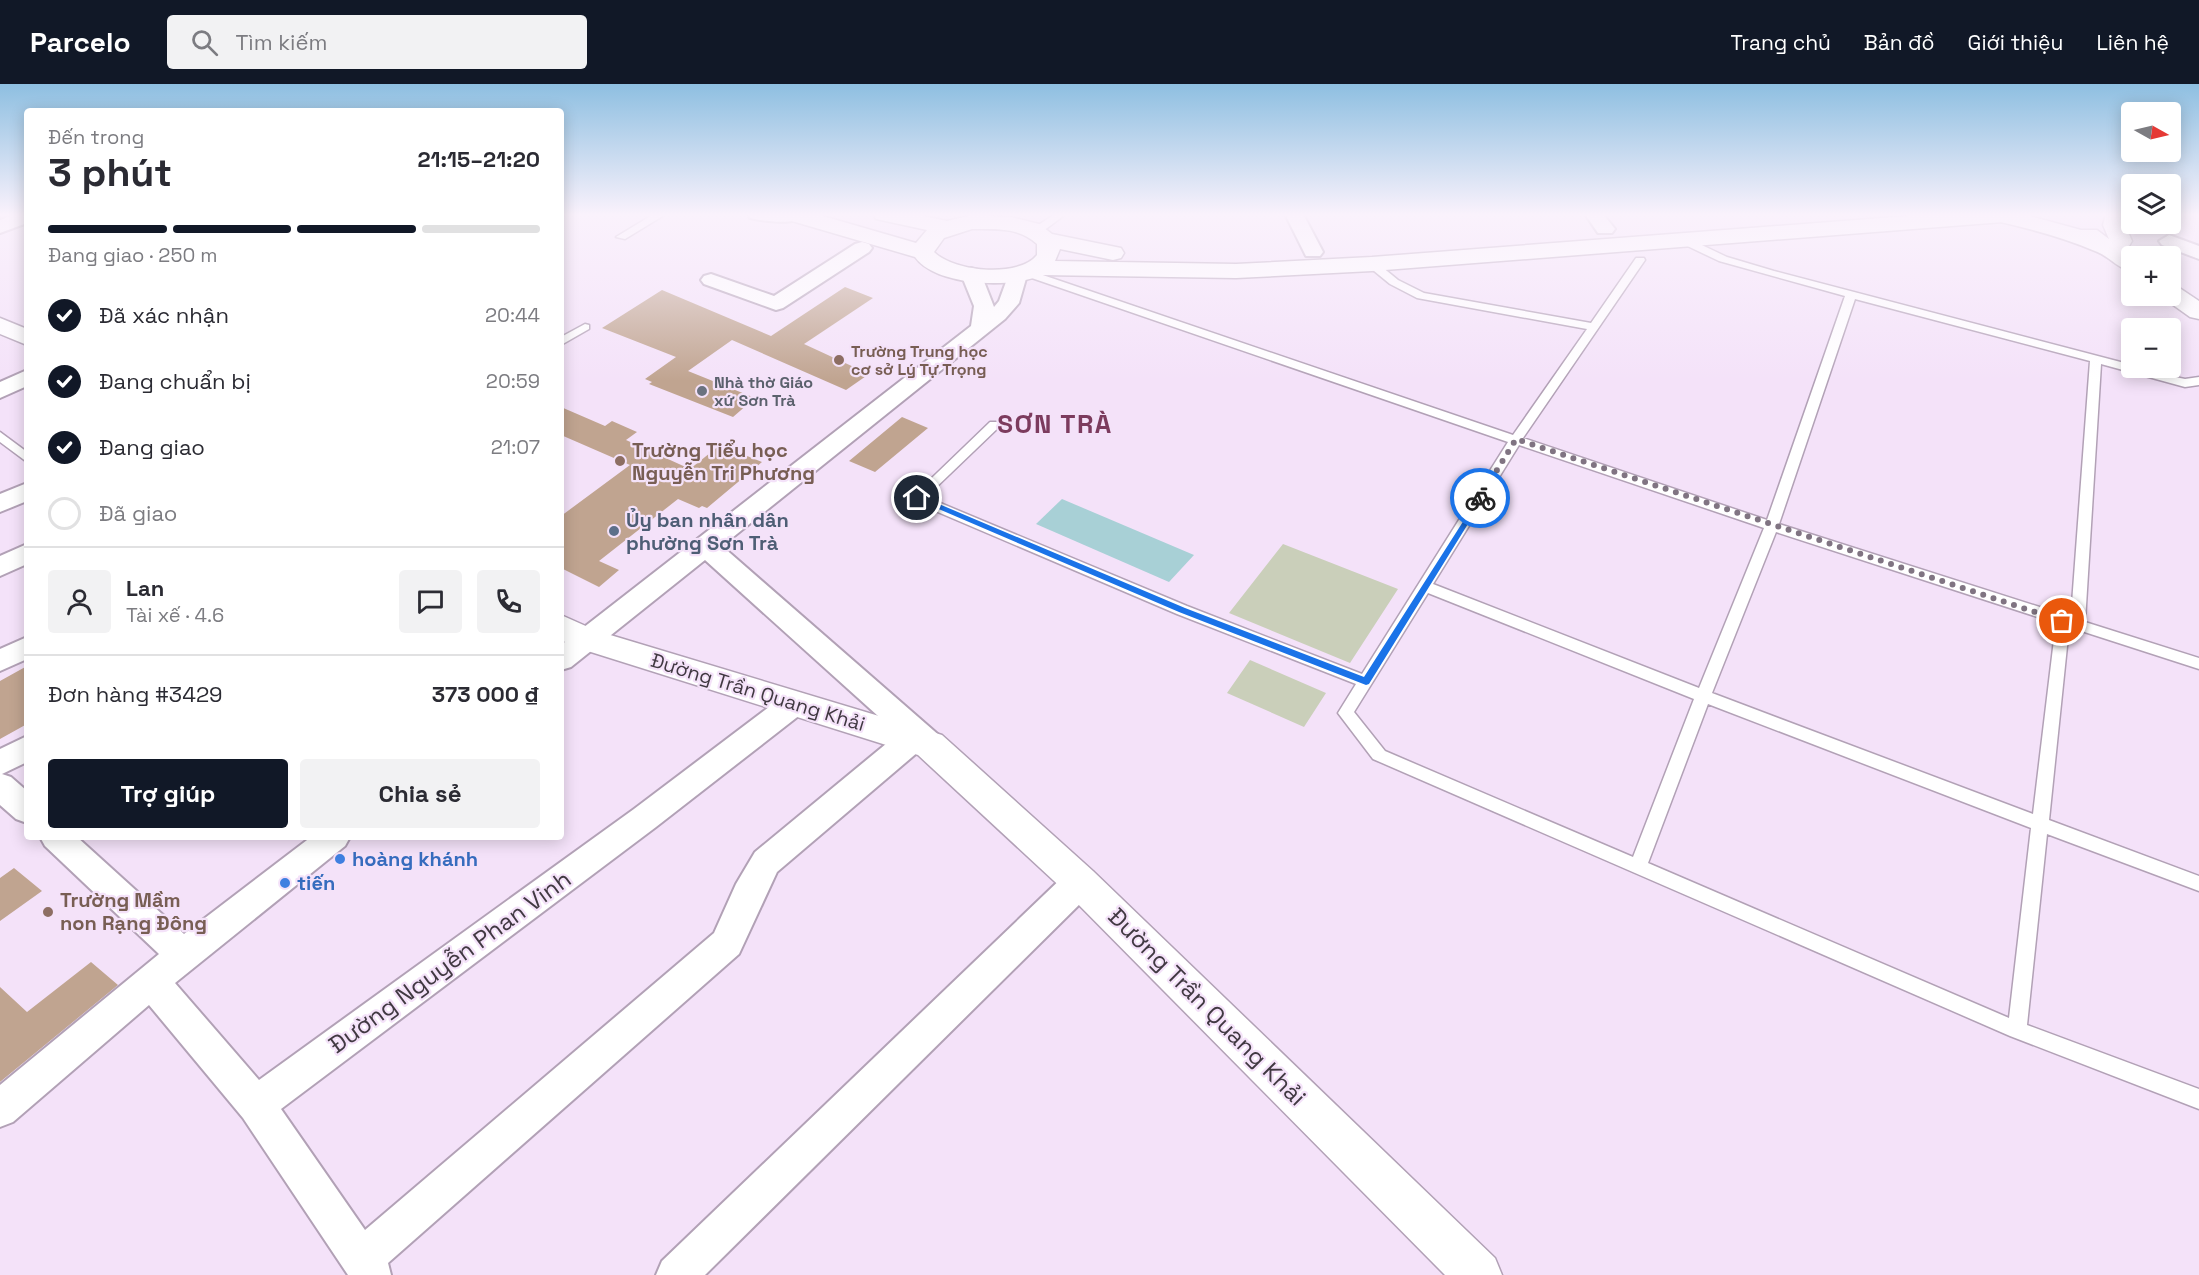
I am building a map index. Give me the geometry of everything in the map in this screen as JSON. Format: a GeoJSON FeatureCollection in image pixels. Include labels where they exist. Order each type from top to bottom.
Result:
{"type":"FeatureCollection","features":[{"type":"Feature","properties":{"kind":"main road"},"geometry":{"type":"LineString","coordinates":[[956,270],[971,274],[1264,270]]}},
{"type":"Feature","properties":{"kind":"main road"},"geometry":{"type":"LineString","coordinates":[[2181,281],[2199,293]]}},
{"type":"Feature","properties":{"kind":"main road"},"geometry":{"type":"LineString","coordinates":[[2181,300],[2199,312]]}},
{"type":"Feature","properties":{"kind":"main road"},"geometry":{"type":"LineString","coordinates":[[0,325],[24,337]]}},
{"type":"Feature","properties":{"kind":"main road","name":"Đường Trần Quang Khải"},"geometry":{"type":"LineString","coordinates":[[569,642],[795,703],[920,742],[1080,882],[1470,1272]]}},
{"type":"Feature","properties":{"kind":"street"},"geometry":{"type":"LineString","coordinates":[[711,280],[776,304],[829,270]]}},
{"type":"Feature","properties":{"kind":"street"},"geometry":{"type":"LineString","coordinates":[[569,642],[704,545],[981,326],[998,315],[1009,303],[1027,272]]}},
{"type":"Feature","properties":{"kind":"street"},"geometry":{"type":"LineString","coordinates":[[971,274],[984,306],[981,326]]}},
{"type":"Feature","properties":{"kind":"street"},"geometry":{"type":"LineString","coordinates":[[0,391],[24,379]]}},
{"type":"Feature","properties":{"kind":"street"},"geometry":{"type":"LineString","coordinates":[[0,504],[24,492]]}},
{"type":"Feature","properties":{"kind":"street","name":"Đường Trần Quang Khải"},"geometry":{"type":"LineString","coordinates":[[704,545],[920,742]]}},
{"type":"Feature","properties":{"kind":"street"},"geometry":{"type":"LineString","coordinates":[[0,567],[24,555]]}},
{"type":"Feature","properties":{"kind":"street"},"geometry":{"type":"LineString","coordinates":[[0,662],[24,649]]}},
{"type":"Feature","properties":{"kind":"street","name":"Đường Nguyễn Phan Vinh"},"geometry":{"type":"LineString","coordinates":[[256,1105],[645,818],[795,703]]}},
{"type":"Feature","properties":{"kind":"street"},"geometry":{"type":"LineString","coordinates":[[151,981],[256,1105],[368,1266],[727,943],[748,894],[766,862],[920,742]]}},
{"type":"Feature","properties":{"kind":"street"},"geometry":{"type":"LineString","coordinates":[[0,763],[24,750]]}},
{"type":"Feature","properties":{"kind":"street"},"geometry":{"type":"LineString","coordinates":[[0,786],[24,807]]}},
{"type":"Feature","properties":{"kind":"street"},"geometry":{"type":"LineString","coordinates":[[60,840],[183,955]]}},
{"type":"Feature","properties":{"kind":"street"},"geometry":{"type":"LineString","coordinates":[[0,1109],[151,981],[330,840]]}},
{"type":"Feature","properties":{"kind":"street"},"geometry":{"type":"LineString","coordinates":[[676,1275],[1080,882]]}},
{"type":"Feature","properties":{"kind":"lane"},"geometry":{"type":"LineString","coordinates":[[1379,270],[1394,282],[1421,296],[1594,327]]}},
{"type":"Feature","properties":{"kind":"lane"},"geometry":{"type":"LineString","coordinates":[[1633,270],[1516,439],[1346,713],[1379,755],[2017,1030],[2199,1099]]}},
{"type":"Feature","properties":{"kind":"lane"},"geometry":{"type":"LineString","coordinates":[[1761,270],[2185,383],[2199,393]]}},
{"type":"Feature","properties":{"kind":"lane"},"geometry":{"type":"LineString","coordinates":[[1027,272],[1231,344],[1772,526],[2199,664]]}},
{"type":"Feature","properties":{"kind":"lane"},"geometry":{"type":"LineString","coordinates":[[1638,867],[1703,696],[1772,526],[1851,295]]}},
{"type":"Feature","properties":{"kind":"lane"},"geometry":{"type":"LineString","coordinates":[[564,340],[585,327]]}},
{"type":"Feature","properties":{"kind":"lane"},"geometry":{"type":"LineString","coordinates":[[2017,1030],[2040,824],[2070,623],[2096,360]]}},
{"type":"Feature","properties":{"kind":"lane"},"geometry":{"type":"LineString","coordinates":[[2185,383],[2199,381]]}},
{"type":"Feature","properties":{"kind":"lane"},"geometry":{"type":"LineString","coordinates":[[994,425],[917,498],[1182,610],[1366,682]]}},
{"type":"Feature","properties":{"kind":"lane"},"geometry":{"type":"LineString","coordinates":[[0,436],[24,456]]}},
{"type":"Feature","properties":{"kind":"lane"},"geometry":{"type":"LineString","coordinates":[[1426,587],[1703,696],[2199,884]]}},
{"type":"Feature","properties":{"kind":"shaded area"},"geometry":{"type":"Polygon","coordinates":[[[1062,499],[1194,555],[1169,582],[1036,524],[1062,499]]]}},
{"type":"Feature","properties":{"kind":"shaded area"},"geometry":{"type":"Polygon","coordinates":[[[1283,544],[1398,589],[1350,663],[1229,613],[1283,544]]]}},
{"type":"Feature","properties":{"kind":"shaded area"},"geometry":{"type":"Polygon","coordinates":[[[1250,660],[1326,693],[1304,727],[1227,693],[1250,660]]]}},
{"type":"Feature","properties":{"kind":"building"},"geometry":{"type":"Polygon","coordinates":[[[845,287],[873,298],[804,344],[869,374],[846,390],[732,340],[688,371],[755,398],[733,417],[649,384],[652,382],[645,379],[676,357],[602,328],[662,290],[771,336],[845,287]]]}},
{"type":"Feature","properties":{"kind":"building"},"geometry":{"type":"Polygon","coordinates":[[[564,408],[605,426],[612,421],[637,432],[626,440],[690,469],[720,445],[762,462],[707,508],[702,506],[699,508],[678,499],[599,561],[619,570],[599,587],[564,570],[564,514],[630,465],[564,436],[564,408]]]}},
{"type":"Feature","properties":{"kind":"building"},"geometry":{"type":"Polygon","coordinates":[[[902,417],[928,428],[875,472],[849,461],[902,417]]]}},
{"type":"Feature","properties":{"kind":"building"},"geometry":{"type":"Polygon","coordinates":[[[24,668],[24,726],[0,739],[0,681],[24,668]]]}},
{"type":"Feature","properties":{"kind":"building"},"geometry":{"type":"Polygon","coordinates":[[[14,868],[42,891],[0,921],[0,878],[14,868]]]}},
{"type":"Feature","properties":{"kind":"building"},"geometry":{"type":"Polygon","coordinates":[[[91,962],[118,985],[0,1082],[0,987],[27,1012],[91,962]]]}},
{"type":"Feature","properties":{"kind":"way so far"},"geometry":{"type":"LineString","coordinates":[[1480,498],[1516,439],[2062,621]]}},
{"type":"Feature","properties":{"kind":"place","name":"Trường Trung học cơ sở Lý Tự Trọng"},"geometry":{"type":"Point","coordinates":[839,360]}},
{"type":"Feature","properties":{"kind":"place","name":"Nhà thờ Giáo xứ Sơn Trà"},"geometry":{"type":"Point","coordinates":[702,391]}},
{"type":"Feature","properties":{"kind":"place","name":"Trường Tiểu học Nguyễn Tri Phương"},"geometry":{"type":"Point","coordinates":[620,461]}},
{"type":"Feature","properties":{"kind":"place","name":"Ủy ban nhân dân phường Sơn Trà"},"geometry":{"type":"Point","coordinates":[614,531]}},
{"type":"Feature","properties":{"kind":"place","name":"hoàng khánh"},"geometry":{"type":"Point","coordinates":[340,859]}},
{"type":"Feature","properties":{"kind":"place","name":"tiến"},"geometry":{"type":"Point","coordinates":[285,883]}},
{"type":"Feature","properties":{"kind":"place","name":"Trường Mầm non Rạng Đông"},"geometry":{"type":"Point","coordinates":[48,912]}},
{"type":"Feature","properties":{"kind":"district","name":"SƠN TRÀ"},"geometry":{"type":"Point","coordinates":[1055,424]}},
{"type":"Feature","properties":{"kind":"route"},"geometry":{"type":"LineString","coordinates":[[917,498],[1182,610],[1366,682],[1480,498]]}}]}
